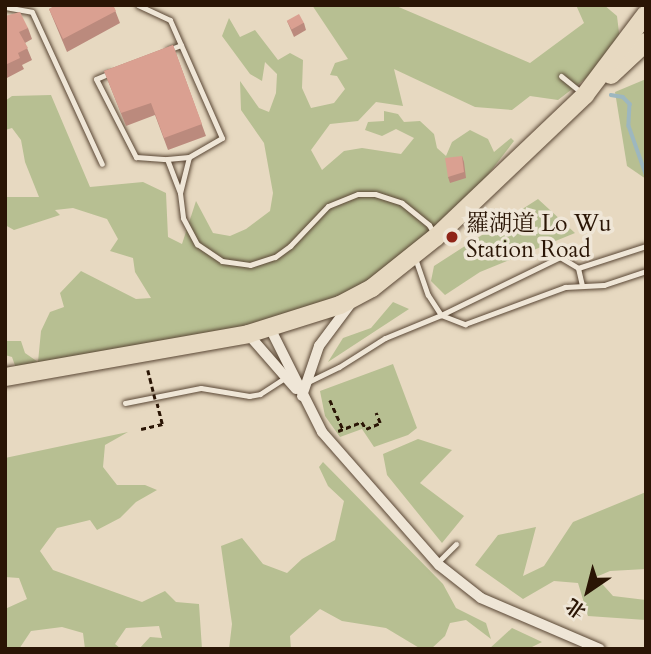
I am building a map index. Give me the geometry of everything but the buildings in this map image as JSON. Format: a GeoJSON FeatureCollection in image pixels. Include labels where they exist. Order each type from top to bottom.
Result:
{"type":"FeatureCollection","features":[{"type":"Feature","properties":{"kind":"main road"},"geometry":{"type":"LineString","coordinates":[[591,90],[646,14]]}},
{"type":"Feature","properties":{"kind":"main road"},"geometry":{"type":"LineString","coordinates":[[5,377],[248,334],[358,295],[436,237],[591,90],[626,63],[646,43]]}},
{"type":"Feature","properties":{"kind":"street"},"geometry":{"type":"LineString","coordinates":[[302,396],[319,346],[358,295]]}},
{"type":"Feature","properties":{"kind":"street"},"geometry":{"type":"LineString","coordinates":[[270,328],[322,432],[437,563],[481,598],[600,649]]}},
{"type":"Feature","properties":{"kind":"street"},"geometry":{"type":"LineString","coordinates":[[248,334],[302,396]]}},
{"type":"Feature","properties":{"kind":"lane"},"geometry":{"type":"LineString","coordinates":[[120,69],[96,79],[136,157],[189,157],[222,138],[170,20],[138,5]]}},
{"type":"Feature","properties":{"kind":"lane"},"geometry":{"type":"LineString","coordinates":[[5,7],[33,9],[102,164]]}},
{"type":"Feature","properties":{"kind":"lane"},"geometry":{"type":"LineString","coordinates":[[157,54],[181,45]]}},
{"type":"Feature","properties":{"kind":"lane"},"geometry":{"type":"LineString","coordinates":[[561,76],[591,90]]}},
{"type":"Feature","properties":{"kind":"lane"},"geometry":{"type":"LineString","coordinates":[[180,192],[189,157]]}},
{"type":"Feature","properties":{"kind":"lane"},"geometry":{"type":"LineString","coordinates":[[167,159],[180,192],[183,219],[191,236],[206,251],[232,263],[250,265],[275,257],[290,246],[328,206],[358,194],[375,194],[402,203],[429,225],[436,237]]}},
{"type":"Feature","properties":{"kind":"lane"},"geometry":{"type":"LineString","coordinates":[[578,268],[646,246]]}},
{"type":"Feature","properties":{"kind":"lane"},"geometry":{"type":"LineString","coordinates":[[414,255],[428,295],[441,315],[455,323],[472,322],[565,287],[604,285],[646,271]]}},
{"type":"Feature","properties":{"kind":"lane"},"geometry":{"type":"LineString","coordinates":[[306,383],[339,367],[384,338],[441,315],[560,257],[578,268],[582,285]]}},
{"type":"Feature","properties":{"kind":"lane"},"geometry":{"type":"LineString","coordinates":[[125,403],[201,388],[249,396],[260,394],[285,379]]}},
{"type":"Feature","properties":{"kind":"lane"},"geometry":{"type":"LineString","coordinates":[[437,563],[456,544]]}},
{"type":"Feature","properties":{"kind":"path"},"geometry":{"type":"LineString","coordinates":[[148,370],[155,399]]}},
{"type":"Feature","properties":{"kind":"path"},"geometry":{"type":"LineString","coordinates":[[330,400],[342,429]]}},
{"type":"Feature","properties":{"kind":"path"},"geometry":{"type":"LineString","coordinates":[[141,429],[162,424],[157,404],[147,406]]}},
{"type":"Feature","properties":{"kind":"path"},"geometry":{"type":"LineString","coordinates":[[333,434],[362,422],[366,429],[380,423],[376,413]]}},
{"type":"Feature","properties":{"kind":"green space"},"geometry":{"type":"Polygon","coordinates":[[[312,5],[394,5],[530,63],[584,23],[576,5],[604,5],[617,16],[620,41],[607,62],[558,100],[530,96],[512,110],[475,107],[394,69],[403,106],[376,102],[358,121],[330,124],[311,150],[322,170],[344,151],[362,148],[401,154],[414,138],[396,129],[382,136],[365,130],[368,122],[384,121],[384,111],[398,114],[404,122],[420,121],[434,134],[437,148],[446,156],[452,142],[470,130],[488,139],[494,152],[511,138],[514,141],[446,229],[325,310],[18,374],[12,357],[5,355],[5,341],[21,341],[25,353],[38,362],[41,331],[50,312],[64,307],[60,293],[81,271],[136,299],[151,298],[135,272],[133,258],[110,251],[118,239],[107,219],[73,208],[55,210],[60,215],[14,230],[5,225],[5,197],[39,197],[25,162],[21,140],[12,128],[5,130],[5,101],[12,96],[51,95],[90,187],[143,182],[166,193],[168,237],[182,244],[196,201],[213,233],[230,236],[246,229],[270,211],[273,193],[264,143],[241,110],[240,81],[259,108],[269,112],[276,93],[277,74],[265,62],[262,81],[250,74],[222,36],[229,18],[240,37],[255,30],[278,60],[290,53],[303,60],[302,88],[311,108],[334,103],[345,89],[337,76],[330,75],[335,63],[348,59],[312,5]]]}},
{"type":"Feature","properties":{"kind":"green space"},"geometry":{"type":"Polygon","coordinates":[[[646,79],[646,179],[627,166],[615,92],[646,79]]]}},
{"type":"Feature","properties":{"kind":"green space"},"geometry":{"type":"Polygon","coordinates":[[[538,199],[575,233],[480,272],[445,295],[431,281],[434,266],[538,199]]]}},
{"type":"Feature","properties":{"kind":"green space"},"geometry":{"type":"Polygon","coordinates":[[[393,302],[409,309],[328,362],[343,338],[371,328],[393,302]]]}},
{"type":"Feature","properties":{"kind":"green space"},"geometry":{"type":"Polygon","coordinates":[[[393,364],[417,428],[408,435],[374,447],[362,429],[340,437],[325,416],[320,391],[393,364]]]}},
{"type":"Feature","properties":{"kind":"green space"},"geometry":{"type":"Polygon","coordinates":[[[128,432],[105,445],[103,467],[117,485],[145,485],[157,490],[136,502],[120,518],[97,530],[90,520],[57,528],[40,551],[53,570],[142,602],[165,591],[176,602],[199,604],[202,649],[139,649],[150,637],[162,638],[159,626],[126,628],[115,644],[121,649],[85,649],[83,633],[62,627],[31,631],[19,649],[5,649],[5,609],[27,599],[19,578],[5,577],[5,458],[128,432]]]}},
{"type":"Feature","properties":{"kind":"green space"},"geometry":{"type":"Polygon","coordinates":[[[418,439],[452,450],[420,483],[464,516],[442,543],[387,475],[383,454],[418,439]]]}},
{"type":"Feature","properties":{"kind":"green space"},"geometry":{"type":"Polygon","coordinates":[[[323,462],[443,584],[456,608],[486,623],[491,639],[466,620],[450,623],[445,636],[431,649],[421,649],[386,628],[342,621],[320,609],[290,636],[291,649],[229,649],[232,624],[221,546],[242,538],[263,564],[287,573],[302,559],[335,540],[344,501],[328,486],[319,467],[323,462]]]}},
{"type":"Feature","properties":{"kind":"green space"},"geometry":{"type":"Polygon","coordinates":[[[646,492],[646,569],[610,571],[596,577],[613,596],[646,600],[646,620],[588,616],[578,583],[554,581],[523,599],[475,565],[498,535],[536,527],[523,576],[544,566],[573,522],[646,492]]]}},
{"type":"Feature","properties":{"kind":"green space"},"geometry":{"type":"Polygon","coordinates":[[[512,628],[542,642],[528,649],[489,649],[512,628]]]}},
{"type":"Feature","properties":{"kind":"waterway"},"geometry":{"type":"LineString","coordinates":[[611,95],[623,97],[630,104],[629,126],[646,174]]}},
{"type":"Feature","properties":{"kind":"place","name":"羅湖道 Lo Wu Station Road"},"geometry":{"type":"Point","coordinates":[452,237]}}]}
